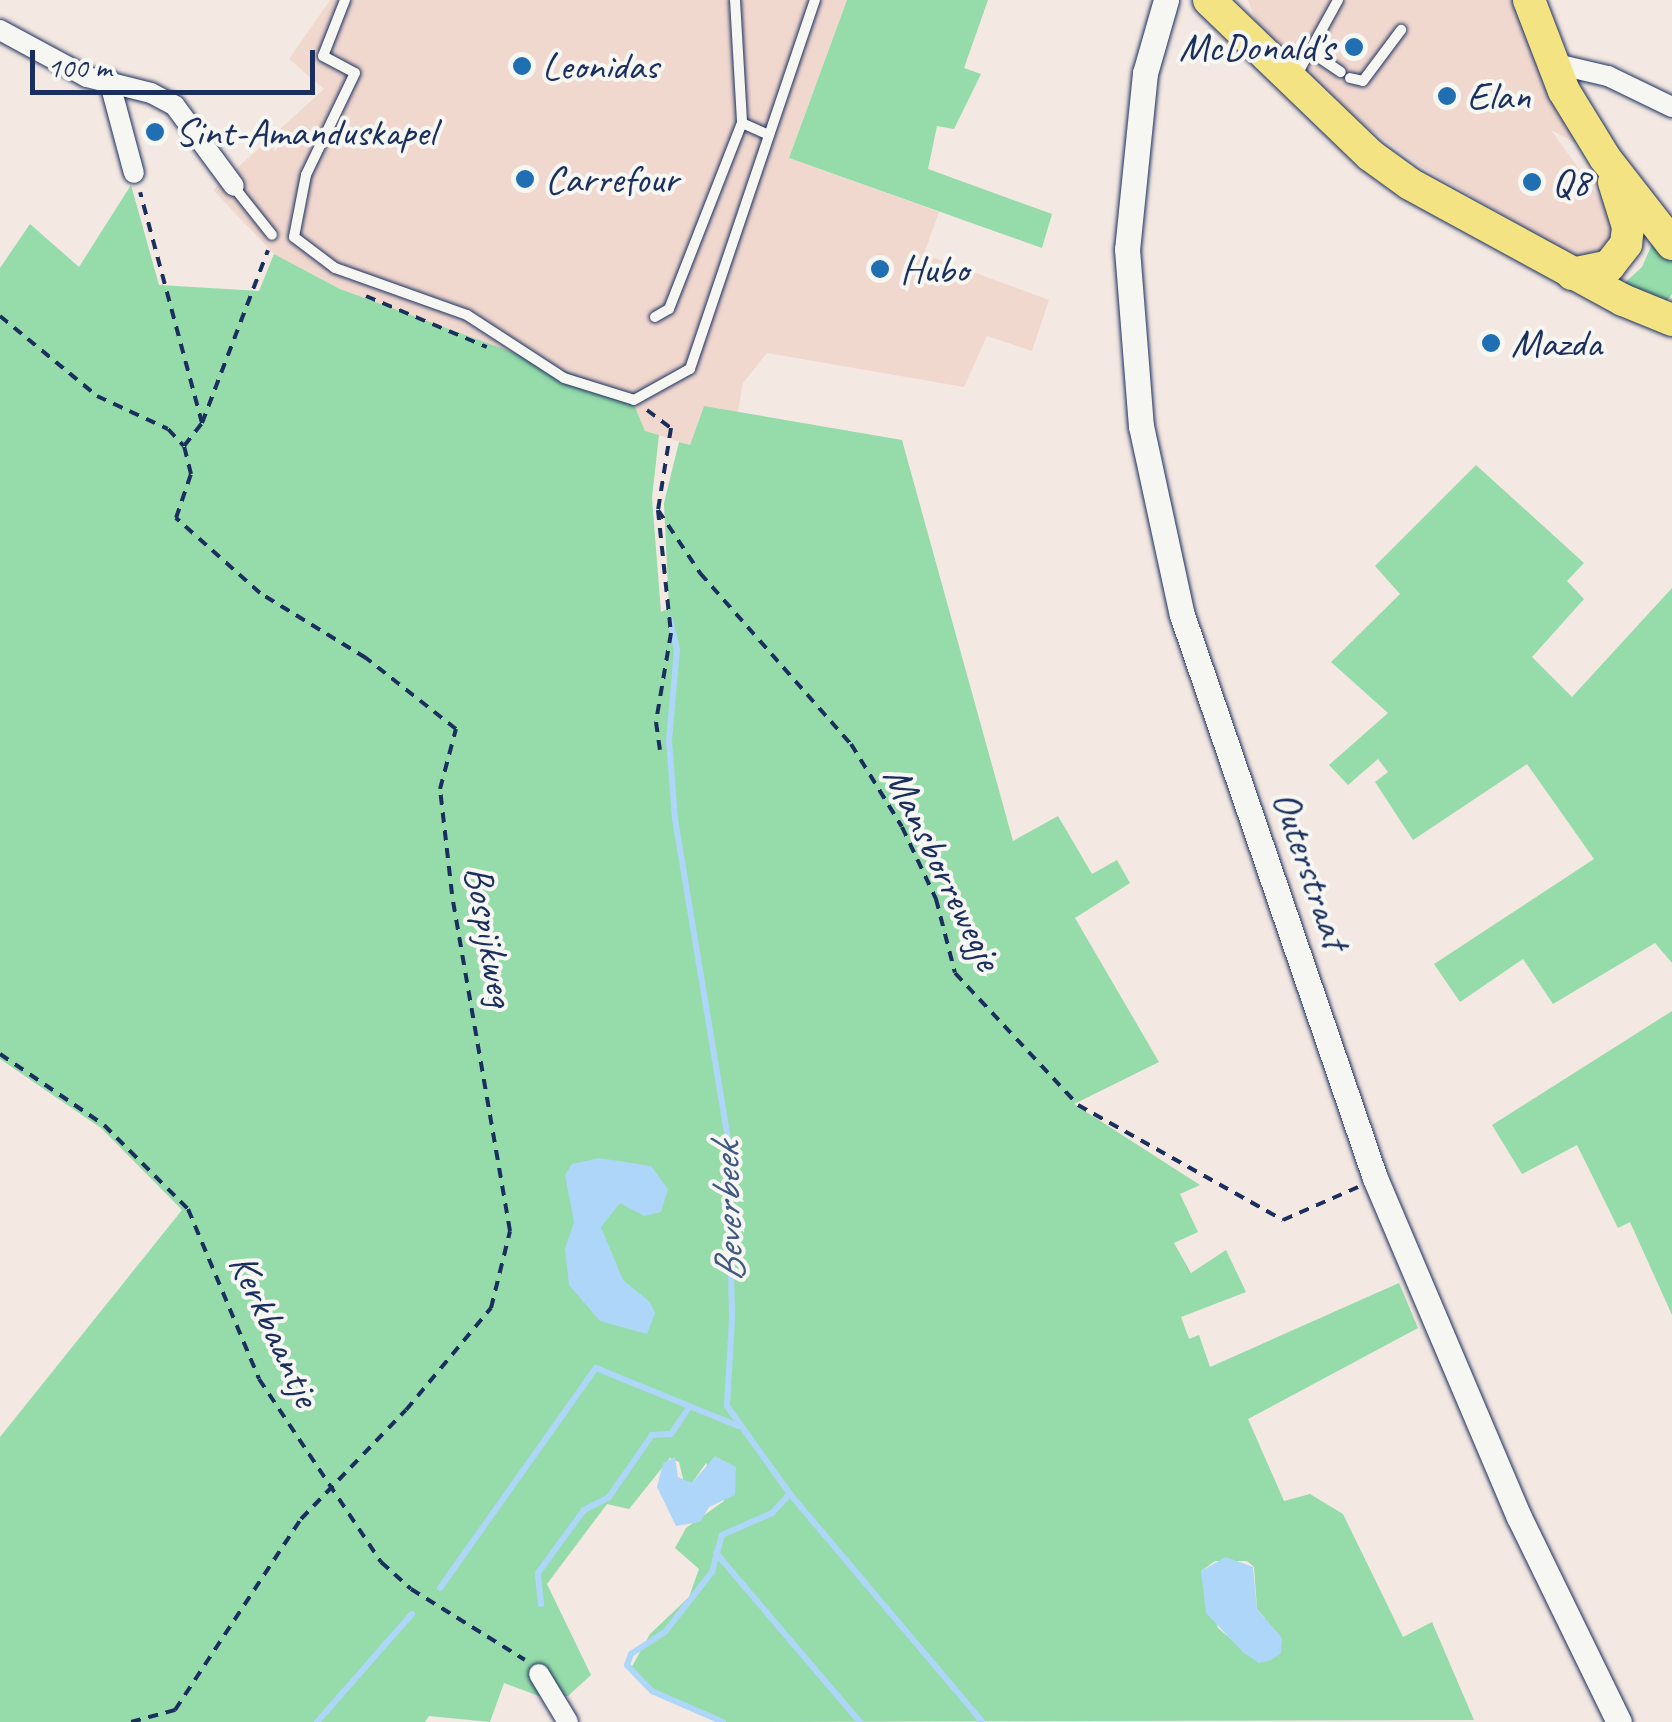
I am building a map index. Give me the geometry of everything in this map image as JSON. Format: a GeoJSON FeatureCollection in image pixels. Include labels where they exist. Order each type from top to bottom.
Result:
{"type":"FeatureCollection","features":[{"type":"Feature","properties":{"kind":"main road"},"geometry":{"type":"LineString","coordinates":[[1209,0],[1293,82],[1410,184],[1572,274],[1672,320]]}},
{"type":"Feature","properties":{"kind":"main road"},"geometry":{"type":"LineString","coordinates":[[1529,0],[1552,63],[1605,158],[1672,244]]}},
{"type":"Feature","properties":{"kind":"main road"},"geometry":{"type":"LineString","coordinates":[[1572,274],[1609,266],[1626,244],[1628,226],[1605,158]]}},
{"type":"Feature","properties":{"kind":"street","name":"Outerstraat"},"geometry":{"type":"LineString","coordinates":[[1161,2],[1145,73],[1126,249],[1141,426],[1182,615],[1375,1178],[1519,1518],[1620,1722]]}},
{"type":"Feature","properties":{"kind":"street"},"geometry":{"type":"LineString","coordinates":[[0,30],[88,77],[109,80],[175,106],[234,186]]}},
{"type":"Feature","properties":{"kind":"street"},"geometry":{"type":"LineString","coordinates":[[1552,63],[1608,76],[1672,107]]}},
{"type":"Feature","properties":{"kind":"street"},"geometry":{"type":"LineString","coordinates":[[109,80],[134,172]]}},
{"type":"Feature","properties":{"kind":"street"},"geometry":{"type":"LineString","coordinates":[[539,1674],[568,1722]]}},
{"type":"Feature","properties":{"kind":"lane"},"geometry":{"type":"LineString","coordinates":[[345,0],[322,56],[355,73],[306,176],[294,237],[335,268],[466,315],[564,378],[634,400],[690,368],[814,0]]}},
{"type":"Feature","properties":{"kind":"lane"},"geometry":{"type":"LineString","coordinates":[[654,317],[669,310],[742,123],[735,0]]}},
{"type":"Feature","properties":{"kind":"lane"},"geometry":{"type":"LineString","coordinates":[[1293,82],[1338,0]]}},
{"type":"Feature","properties":{"kind":"lane"},"geometry":{"type":"LineString","coordinates":[[1321,33],[1320,58],[1346,75],[1363,80],[1401,30]]}},
{"type":"Feature","properties":{"kind":"lane"},"geometry":{"type":"LineString","coordinates":[[742,123],[767,134]]}},
{"type":"Feature","properties":{"kind":"lane"},"geometry":{"type":"LineString","coordinates":[[234,186],[272,235]]}},
{"type":"Feature","properties":{"kind":"path"},"geometry":{"type":"LineString","coordinates":[[134,172],[202,424]]}},
{"type":"Feature","properties":{"kind":"path"},"geometry":{"type":"LineString","coordinates":[[0,316],[97,396],[168,429],[184,446],[202,424],[272,235]]}},
{"type":"Feature","properties":{"kind":"path"},"geometry":{"type":"LineString","coordinates":[[358,293],[497,351]]}},
{"type":"Feature","properties":{"kind":"path"},"geometry":{"type":"LineString","coordinates":[[634,400],[671,428],[658,510],[671,633],[656,722],[660,750]]}},
{"type":"Feature","properties":{"kind":"path","name":"Bospijkweg"},"geometry":{"type":"LineString","coordinates":[[131,1722],[175,1710],[328,1487],[406,1410],[491,1308],[505,1265],[507,1190],[452,894],[440,789],[456,730],[366,658],[260,592],[176,518],[191,474],[184,446]]}},
{"type":"Feature","properties":{"kind":"path","name":"Mansborrewegje"},"geometry":{"type":"LineString","coordinates":[[658,510],[700,573],[851,744],[902,826],[936,899],[955,973],[996,1023],[1078,1105],[1283,1220],[1375,1178]]}},
{"type":"Feature","properties":{"kind":"path","name":"Kerkbaantje"},"geometry":{"type":"LineString","coordinates":[[0,1054],[104,1125],[188,1210],[259,1380],[328,1487],[400,1581],[510,1648],[539,1674]]}},
{"type":"Feature","properties":{"kind":"shaded area"},"geometry":{"type":"Polygon","coordinates":[[[330,0],[847,0],[789,158],[939,212],[924,254],[1049,300],[1032,351],[987,336],[964,387],[767,353],[743,383],[738,412],[704,406],[690,445],[645,431],[583,379],[340,289],[274,254],[213,190],[324,89],[289,59],[330,0]]]}},
{"type":"Feature","properties":{"kind":"shaded area"},"geometry":{"type":"Polygon","coordinates":[[[1248,0],[1529,0],[1605,158],[1551,130],[1610,212],[1614,236],[1600,254],[1576,258],[1424,168],[1363,124],[1256,22],[1248,0]]]}},
{"type":"Feature","properties":{"kind":"green space"},"geometry":{"type":"Polygon","coordinates":[[[847,0],[988,0],[964,68],[981,74],[954,129],[937,126],[928,169],[1052,214],[1042,248],[789,158],[847,0]]]}},
{"type":"Feature","properties":{"kind":"green space"},"geometry":{"type":"Polygon","coordinates":[[[131,185],[159,285],[259,291],[274,254],[340,289],[630,395],[645,431],[659,435],[652,498],[661,612],[669,608],[664,503],[679,442],[690,445],[704,406],[902,440],[1013,841],[1058,816],[1092,874],[1117,860],[1130,883],[1075,918],[1159,1062],[1074,1104],[1200,1185],[1180,1194],[1198,1232],[1174,1243],[1191,1273],[1226,1250],[1246,1292],[1181,1317],[1189,1339],[1199,1335],[1210,1367],[1399,1283],[1418,1328],[1248,1419],[1284,1501],[1310,1494],[1343,1514],[1403,1637],[1432,1622],[1474,1720],[721,1722],[659,1695],[630,1670],[650,1634],[689,1597],[699,1569],[675,1548],[686,1528],[724,1501],[706,1463],[692,1483],[684,1483],[679,1462],[670,1458],[629,1509],[607,1504],[547,1584],[591,1675],[568,1696],[539,1696],[504,1683],[490,1722],[429,1716],[425,1722],[0,1722],[0,1437],[182,1210],[101,1128],[0,1059],[0,268],[30,224],[79,267],[131,185]],[[1215,1561],[1201,1571],[1218,1628],[1259,1663],[1265,1618],[1257,1609],[1254,1567],[1247,1561],[1215,1561]]]}},
{"type":"Feature","properties":{"kind":"green space"},"geometry":{"type":"Polygon","coordinates":[[[1652,244],[1672,260],[1672,294],[1661,310],[1618,289],[1642,267],[1652,244]]]}},
{"type":"Feature","properties":{"kind":"green space"},"geometry":{"type":"Polygon","coordinates":[[[1476,465],[1584,563],[1567,581],[1584,599],[1532,657],[1572,697],[1672,588],[1672,963],[1655,943],[1553,1004],[1523,959],[1460,1002],[1434,964],[1594,859],[1527,764],[1413,840],[1375,782],[1388,772],[1378,759],[1348,785],[1329,765],[1388,713],[1331,662],[1400,594],[1375,566],[1476,465]]]}},
{"type":"Feature","properties":{"kind":"green space"},"geometry":{"type":"Polygon","coordinates":[[[1672,1011],[1672,1315],[1630,1222],[1618,1228],[1577,1145],[1522,1174],[1492,1125],[1672,1011]]]}},
{"type":"Feature","properties":{"kind":"water"},"geometry":{"type":"Polygon","coordinates":[[[599,1158],[651,1166],[668,1189],[661,1212],[644,1216],[620,1203],[601,1227],[623,1280],[650,1302],[655,1313],[647,1334],[600,1321],[569,1285],[565,1249],[574,1222],[565,1175],[572,1164],[599,1158]]]}},
{"type":"Feature","properties":{"kind":"water"},"geometry":{"type":"Polygon","coordinates":[[[715,1456],[736,1467],[735,1495],[709,1507],[700,1522],[676,1526],[657,1487],[663,1463],[675,1457],[678,1477],[692,1483],[715,1456]]]}},
{"type":"Feature","properties":{"kind":"water"},"geometry":{"type":"Polygon","coordinates":[[[1226,1557],[1253,1567],[1257,1609],[1282,1638],[1281,1653],[1271,1660],[1259,1663],[1244,1653],[1206,1613],[1201,1571],[1226,1557]]]}},
{"type":"Feature","properties":{"kind":"waterway","name":"Beverbeek"},"geometry":{"type":"LineString","coordinates":[[670,619],[677,649],[669,741],[675,819],[728,1140],[732,1319],[727,1406],[790,1494],[983,1722]]}},
{"type":"Feature","properties":{"kind":"waterway"},"geometry":{"type":"LineString","coordinates":[[440,1588],[596,1368],[738,1426]]}},
{"type":"Feature","properties":{"kind":"waterway"},"geometry":{"type":"LineString","coordinates":[[541,1604],[538,1573],[584,1510],[609,1497],[652,1435],[671,1434],[688,1409]]}},
{"type":"Feature","properties":{"kind":"waterway"},"geometry":{"type":"LineString","coordinates":[[723,1722],[652,1691],[627,1665],[631,1654],[665,1632],[712,1572],[722,1535],[772,1513],[790,1494]]}},
{"type":"Feature","properties":{"kind":"waterway"},"geometry":{"type":"LineString","coordinates":[[716,1553],[860,1722]]}},
{"type":"Feature","properties":{"kind":"waterway"},"geometry":{"type":"LineString","coordinates":[[317,1722],[412,1614]]}},
{"type":"Feature","properties":{"kind":"place","name":"McDonald's"},"geometry":{"type":"Point","coordinates":[1354,47]}},
{"type":"Feature","properties":{"kind":"place","name":"Leonidas"},"geometry":{"type":"Point","coordinates":[522,66]}},
{"type":"Feature","properties":{"kind":"place","name":"Elan"},"geometry":{"type":"Point","coordinates":[1447,96]}},
{"type":"Feature","properties":{"kind":"place","name":"Sint-Amanduskapel"},"geometry":{"type":"Point","coordinates":[155,132]}},
{"type":"Feature","properties":{"kind":"place","name":"Carrefour"},"geometry":{"type":"Point","coordinates":[525,179]}},
{"type":"Feature","properties":{"kind":"place","name":"Q8"},"geometry":{"type":"Point","coordinates":[1532,182]}},
{"type":"Feature","properties":{"kind":"place","name":"Hubo"},"geometry":{"type":"Point","coordinates":[880,269]}},
{"type":"Feature","properties":{"kind":"place","name":"Mazda"},"geometry":{"type":"Point","coordinates":[1491,343]}}]}
